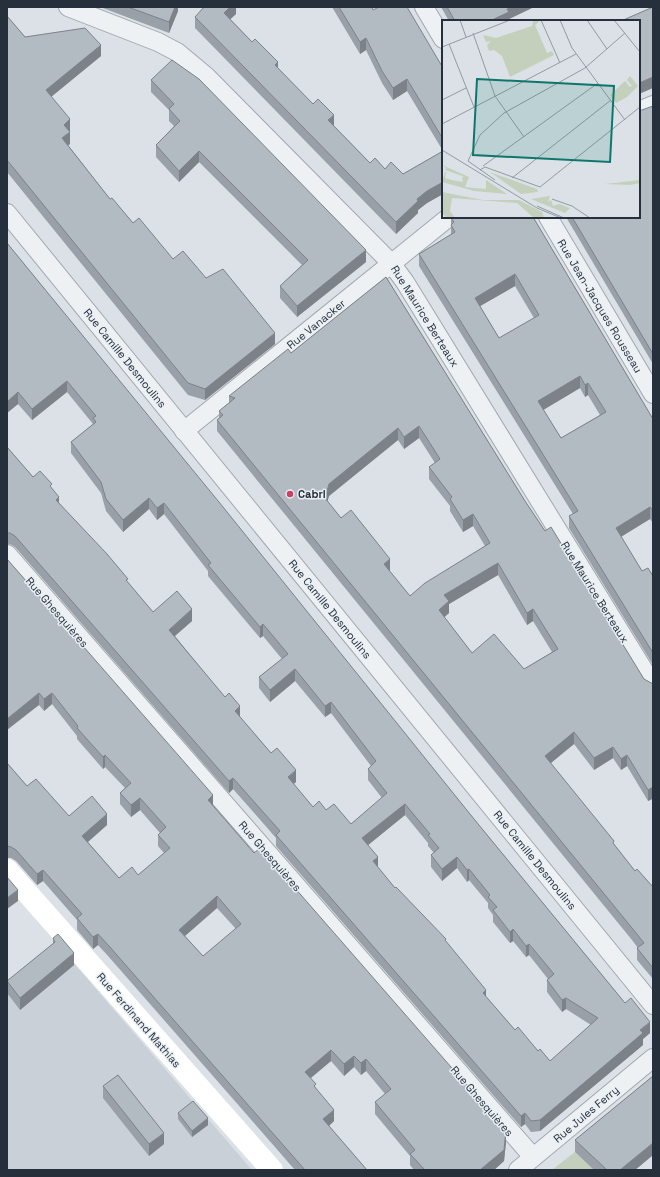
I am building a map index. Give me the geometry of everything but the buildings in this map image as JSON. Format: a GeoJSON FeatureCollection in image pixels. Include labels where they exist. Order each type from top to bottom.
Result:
{"type":"FeatureCollection","features":[{"type":"Feature","properties":{"kind":"street","name":"Rue Maurice Berteaux"},"geometry":{"type":"LineString","coordinates":[[68,7],[158,42],[188,60],[207,77],[391,263],[405,282],[653,686]]}},
{"type":"Feature","properties":{"kind":"street"},"geometry":{"type":"LineString","coordinates":[[424,7],[442,37]]}},
{"type":"Feature","properties":{"kind":"street"},"geometry":{"type":"LineString","coordinates":[[640,111],[653,105]]}},
{"type":"Feature","properties":{"kind":"street","name":"Rue Camille Desmoulins"},"geometry":{"type":"LineString","coordinates":[[7,213],[653,1005]]}},
{"type":"Feature","properties":{"kind":"street","name":"Rue Vanacker"},"geometry":{"type":"LineString","coordinates":[[184,431],[448,218]]}},
{"type":"Feature","properties":{"kind":"street","name":"Rue Jean-Jacques Rousseau"},"geometry":{"type":"LineString","coordinates":[[549,218],[653,394]]}},
{"type":"Feature","properties":{"kind":"street","name":"Rue Ghesquières"},"geometry":{"type":"LineString","coordinates":[[7,554],[533,1157]]}},
{"type":"Feature","properties":{"kind":"street","name":"Rue Ferdinand Mathias"},"geometry":{"type":"LineString","coordinates":[[7,870],[272,1170]]}},
{"type":"Feature","properties":{"kind":"street","name":"Rue Jules Ferry"},"geometry":{"type":"LineString","coordinates":[[518,1170],[653,1058]]}},
{"type":"Feature","properties":{"kind":"shaded area"},"geometry":{"type":"Polygon","coordinates":[[[59,946],[252,1170],[7,1170],[7,991],[59,946]]]}},
{"type":"Feature","properties":{"kind":"green space"},"geometry":{"type":"Polygon","coordinates":[[[575,1152],[594,1170],[552,1170],[575,1152]]]}},
{"type":"Feature","properties":{"kind":"place","name":"Cabri"},"geometry":{"type":"Point","coordinates":[290,494]}}]}
